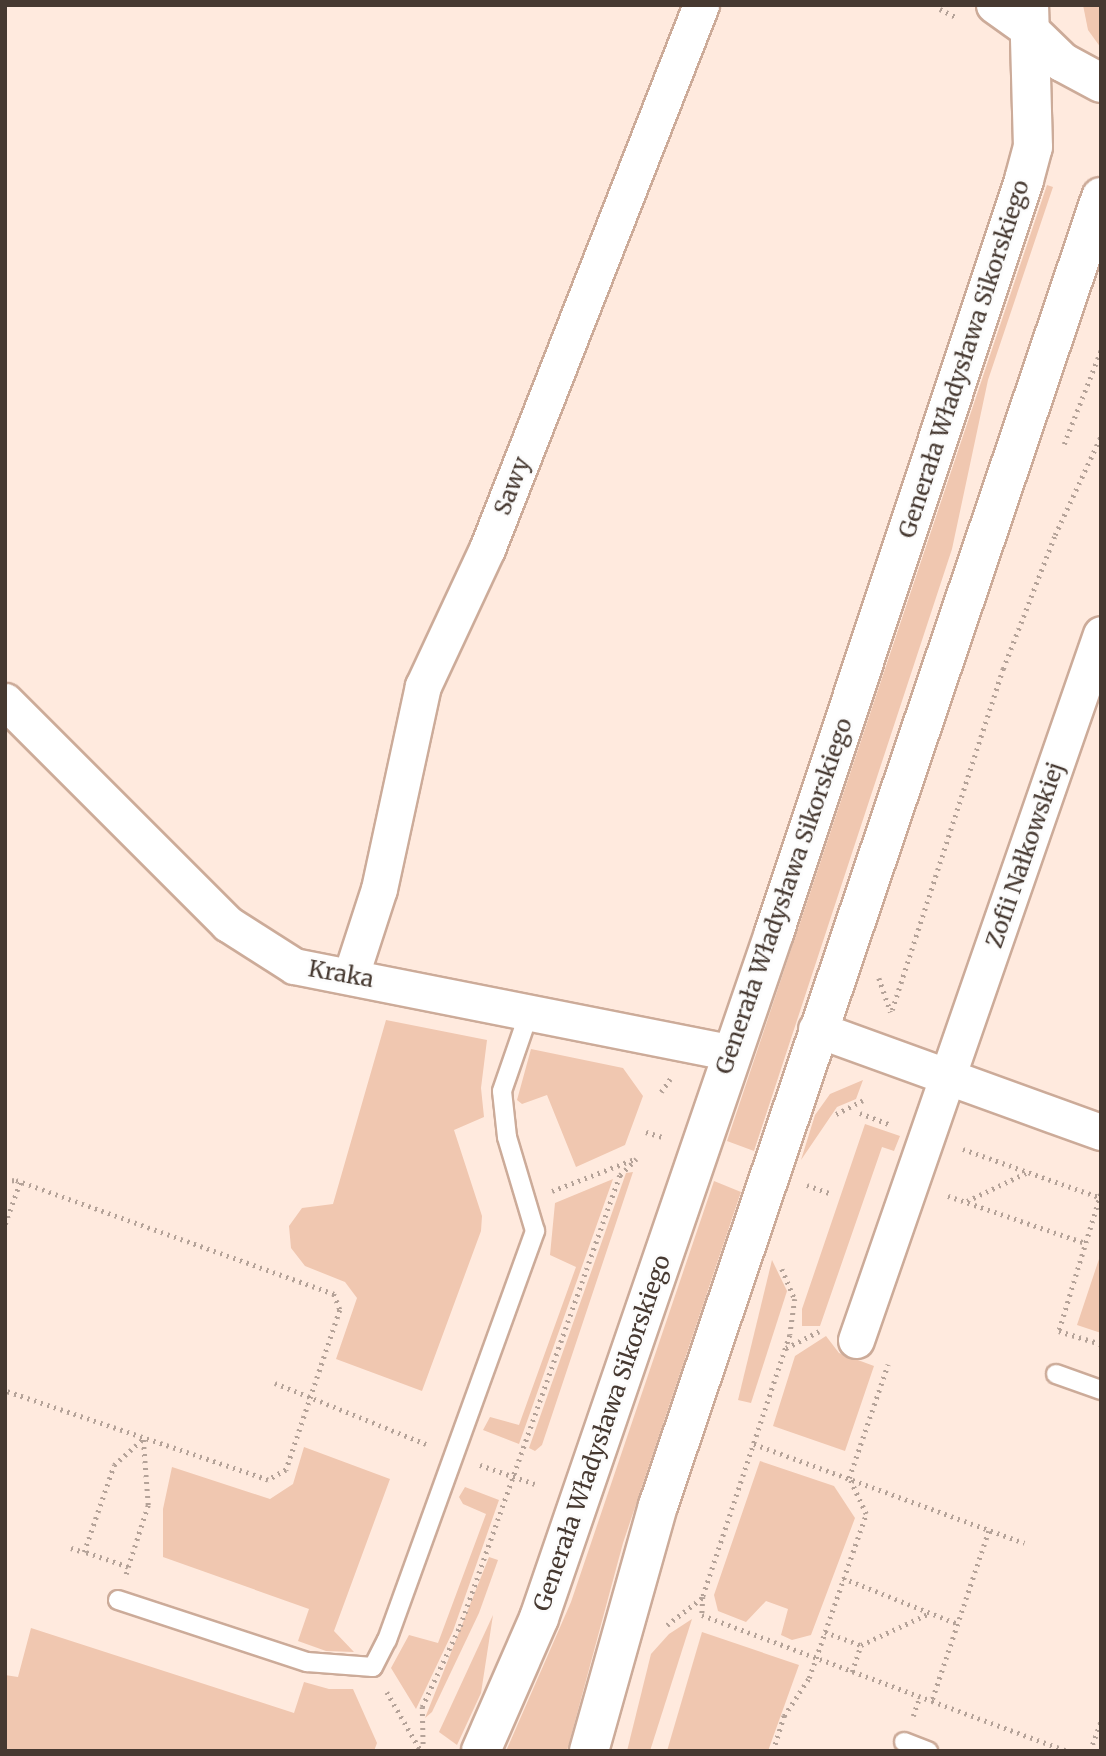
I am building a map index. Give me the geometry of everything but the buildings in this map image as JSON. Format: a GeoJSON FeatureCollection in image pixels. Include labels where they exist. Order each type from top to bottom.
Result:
{"type":"FeatureCollection","features":[{"type":"Feature","properties":{"kind":"street","name":"Sawy"},"geometry":{"type":"LineString","coordinates":[[351,975],[379,889],[424,686],[487,550],[701,5]]}},
{"type":"Feature","properties":{"kind":"street"},"geometry":{"type":"LineString","coordinates":[[994,5],[1029,18],[1062,62],[1101,83]]}},
{"type":"Feature","properties":{"kind":"street","name":"Generała Władysława Sikorskiego"},"geometry":{"type":"LineString","coordinates":[[481,1751],[538,1618],[732,1053],[1024,180],[1033,147],[1029,18]]}},
{"type":"Feature","properties":{"kind":"street"},"geometry":{"type":"LineString","coordinates":[[589,1751],[658,1506],[816,1029],[1091,244],[1101,197]]}},
{"type":"Feature","properties":{"kind":"street","name":"Zofii Nałkowskiej"},"geometry":{"type":"LineString","coordinates":[[856,1340],[1101,634]]}},
{"type":"Feature","properties":{"kind":"street","name":"Kraka"},"geometry":{"type":"LineString","coordinates":[[5,701],[228,924],[294,966],[351,975],[732,1053]]}},
{"type":"Feature","properties":{"kind":"street"},"geometry":{"type":"LineString","coordinates":[[816,1029],[1101,1132]]}},
{"type":"Feature","properties":{"kind":"lane"},"geometry":{"type":"LineString","coordinates":[[118,1600],[307,1662],[373,1667],[445,1452],[535,1231],[508,1137],[502,1091],[529,1013]]}},
{"type":"Feature","properties":{"kind":"lane"},"geometry":{"type":"LineString","coordinates":[[1056,1374],[1101,1390]]}},
{"type":"Feature","properties":{"kind":"lane"},"geometry":{"type":"LineString","coordinates":[[904,1742],[928,1751]]}},
{"type":"Feature","properties":{"kind":"path"},"geometry":{"type":"LineString","coordinates":[[940,9],[965,23]]}},
{"type":"Feature","properties":{"kind":"path"},"geometry":{"type":"LineString","coordinates":[[881,986],[891,1012],[1003,669],[1055,535],[1101,436]]}},
{"type":"Feature","properties":{"kind":"path"},"geometry":{"type":"LineString","coordinates":[[860,1113],[1100,1196],[1059,1331],[1101,1344]]}},
{"type":"Feature","properties":{"kind":"path"},"geometry":{"type":"LineString","coordinates":[[422,1751],[422,1707],[460,1626],[620,1175],[636,1158],[526,1201]]}},
{"type":"Feature","properties":{"kind":"path"},"geometry":{"type":"LineString","coordinates":[[966,1202],[1028,1172]]}},
{"type":"Feature","properties":{"kind":"path"},"geometry":{"type":"LineString","coordinates":[[5,1181],[20,1182],[334,1294],[340,1310],[286,1470],[268,1480],[5,1391]]}},
{"type":"Feature","properties":{"kind":"path"},"geometry":{"type":"LineString","coordinates":[[5,1224],[20,1182]]}},
{"type":"Feature","properties":{"kind":"path"},"geometry":{"type":"LineString","coordinates":[[797,1182],[832,1194]]}},
{"type":"Feature","properties":{"kind":"path"},"geometry":{"type":"LineString","coordinates":[[943,1208],[947,1195],[1085,1244]]}},
{"type":"Feature","properties":{"kind":"path"},"geometry":{"type":"LineString","coordinates":[[794,1299],[790,1335],[703,1597],[702,1615],[1067,1751]]}},
{"type":"Feature","properties":{"kind":"path"},"geometry":{"type":"LineString","coordinates":[[773,1751],[784,1716],[815,1658],[866,1514],[849,1478],[891,1354]]}},
{"type":"Feature","properties":{"kind":"path"},"geometry":{"type":"LineString","coordinates":[[275,1383],[311,1395],[445,1452],[535,1484]]}},
{"type":"Feature","properties":{"kind":"path"},"geometry":{"type":"LineString","coordinates":[[84,1552],[114,1465],[143,1438]]}},
{"type":"Feature","properties":{"kind":"path"},"geometry":{"type":"LineString","coordinates":[[118,1600],[148,1505],[143,1438]]}},
{"type":"Feature","properties":{"kind":"path"},"geometry":{"type":"LineString","coordinates":[[754,1444],[1024,1543]]}},
{"type":"Feature","properties":{"kind":"path"},"geometry":{"type":"LineString","coordinates":[[932,1701],[989,1531]]}},
{"type":"Feature","properties":{"kind":"path"},"geometry":{"type":"LineString","coordinates":[[71,1548],[128,1567]]}},
{"type":"Feature","properties":{"kind":"path"},"geometry":{"type":"LineString","coordinates":[[843,1578],[958,1624]]}},
{"type":"Feature","properties":{"kind":"path"},"geometry":{"type":"LineString","coordinates":[[825,1632],[862,1645],[931,1613]]}},
{"type":"Feature","properties":{"kind":"path"},"geometry":{"type":"LineString","coordinates":[[852,1672],[862,1645]]}},
{"type":"Feature","properties":{"kind":"path"},"geometry":{"type":"LineString","coordinates":[[373,1667],[422,1751]]}},
{"type":"Feature","properties":{"kind":"path"},"geometry":{"type":"LineString","coordinates":[[916,1707],[920,1696]]}},
{"type":"Feature","properties":{"kind":"path"},"geometry":{"type":"LineString","coordinates":[[1090,1751],[1101,1720]]}},
{"type":"Feature","properties":{"kind":"shaded area"},"geometry":{"type":"Polygon","coordinates":[[[1083,5],[1101,5],[1101,48],[1088,30],[1083,5]]]}},
{"type":"Feature","properties":{"kind":"shaded area"},"geometry":{"type":"Polygon","coordinates":[[[1047,185],[1053,187],[988,380],[952,549],[754,1151],[727,1141],[1047,185]]]}},
{"type":"Feature","properties":{"kind":"shaded area"},"geometry":{"type":"Polygon","coordinates":[[[386,1020],[487,1040],[481,1088],[484,1117],[454,1130],[482,1216],[481,1231],[422,1391],[336,1359],[357,1298],[345,1282],[305,1266],[291,1248],[289,1226],[302,1208],[333,1204],[386,1020]]]}},
{"type":"Feature","properties":{"kind":"shaded area"},"geometry":{"type":"Polygon","coordinates":[[[531,1049],[623,1068],[643,1096],[625,1145],[576,1167],[547,1095],[522,1104],[517,1100],[531,1049]]]}},
{"type":"Feature","properties":{"kind":"shaded area"},"geometry":{"type":"Polygon","coordinates":[[[863,1080],[856,1099],[837,1107],[801,1160],[815,1115],[830,1094],[863,1080]]]}},
{"type":"Feature","properties":{"kind":"shaded area"},"geometry":{"type":"Polygon","coordinates":[[[865,1124],[900,1136],[894,1151],[882,1147],[820,1326],[802,1326],[802,1309],[865,1124]]]}},
{"type":"Feature","properties":{"kind":"shaded area"},"geometry":{"type":"Polygon","coordinates":[[[633,1172],[542,1445],[535,1451],[529,1448],[626,1173],[633,1172]]]}},
{"type":"Feature","properties":{"kind":"shaded area"},"geometry":{"type":"Polygon","coordinates":[[[613,1179],[519,1444],[483,1430],[490,1417],[519,1425],[576,1267],[550,1255],[555,1203],[613,1179]]]}},
{"type":"Feature","properties":{"kind":"shaded area"},"geometry":{"type":"Polygon","coordinates":[[[714,1181],[741,1192],[623,1543],[567,1751],[506,1751],[571,1602],[714,1181]]]}},
{"type":"Feature","properties":{"kind":"shaded area"},"geometry":{"type":"Polygon","coordinates":[[[1101,1253],[1101,1333],[1077,1325],[1101,1253]]]}},
{"type":"Feature","properties":{"kind":"shaded area"},"geometry":{"type":"Polygon","coordinates":[[[772,1260],[787,1291],[751,1403],[738,1400],[772,1260]]]}},
{"type":"Feature","properties":{"kind":"shaded area"},"geometry":{"type":"Polygon","coordinates":[[[826,1336],[839,1353],[874,1366],[845,1451],[773,1426],[795,1356],[826,1336]]]}},
{"type":"Feature","properties":{"kind":"shaded area"},"geometry":{"type":"Polygon","coordinates":[[[304,1447],[390,1479],[334,1631],[354,1652],[326,1651],[298,1641],[309,1609],[163,1557],[163,1509],[172,1467],[270,1499],[293,1484],[304,1447]]]}},
{"type":"Feature","properties":{"kind":"shaded area"},"geometry":{"type":"Polygon","coordinates":[[[760,1461],[834,1486],[855,1518],[811,1635],[792,1640],[781,1635],[788,1609],[766,1601],[746,1622],[718,1611],[714,1595],[760,1461]]]}},
{"type":"Feature","properties":{"kind":"shaded area"},"geometry":{"type":"Polygon","coordinates":[[[465,1487],[499,1500],[453,1631],[416,1709],[391,1668],[409,1635],[438,1643],[486,1514],[463,1504],[459,1497],[465,1487]]]}},
{"type":"Feature","properties":{"kind":"shaded area"},"geometry":{"type":"Polygon","coordinates":[[[489,1557],[498,1560],[479,1613],[432,1712],[425,1718],[489,1557]]]}},
{"type":"Feature","properties":{"kind":"shaded area"},"geometry":{"type":"Polygon","coordinates":[[[493,1615],[481,1693],[457,1745],[439,1732],[493,1615]]]}},
{"type":"Feature","properties":{"kind":"shaded area"},"geometry":{"type":"Polygon","coordinates":[[[692,1619],[650,1751],[627,1751],[651,1654],[669,1634],[692,1619]]]}},
{"type":"Feature","properties":{"kind":"shaded area"},"geometry":{"type":"Polygon","coordinates":[[[31,1628],[294,1713],[304,1682],[329,1689],[353,1689],[377,1743],[374,1751],[5,1751],[5,1675],[18,1677],[31,1628]]]}},
{"type":"Feature","properties":{"kind":"shaded area"},"geometry":{"type":"Polygon","coordinates":[[[702,1632],[799,1665],[768,1751],[667,1751],[702,1632]]]}}]}
